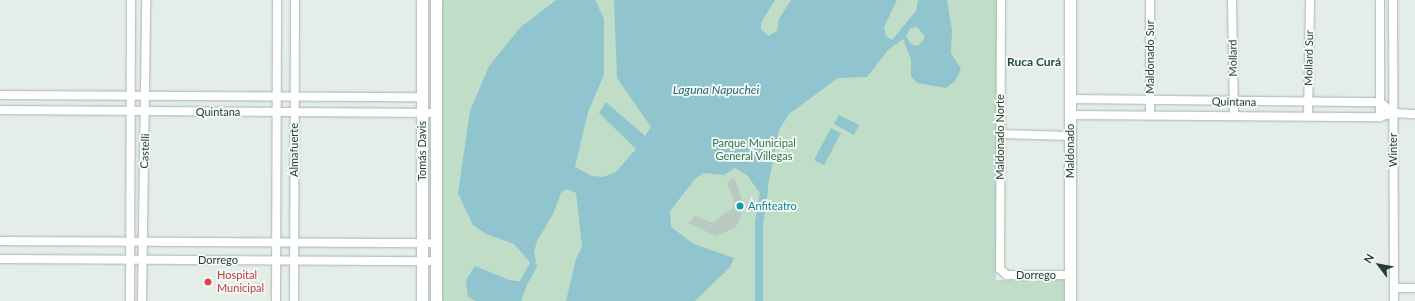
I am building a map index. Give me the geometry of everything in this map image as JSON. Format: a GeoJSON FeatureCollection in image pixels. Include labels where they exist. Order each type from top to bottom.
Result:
{"type":"FeatureCollection","features":[{"type":"Feature","properties":{"kind":"street","name":"Castelli"},"geometry":{"type":"LineString","coordinates":[[130,301],[131,0]]}},
{"type":"Feature","properties":{"kind":"street","name":"Castelli"},"geometry":{"type":"LineString","coordinates":[[142,301],[142,242],[146,111],[146,0]]}},
{"type":"Feature","properties":{"kind":"street","name":"Almafuerte"},"geometry":{"type":"LineString","coordinates":[[276,301],[277,0]]}},
{"type":"Feature","properties":{"kind":"street","name":"Almafuerte"},"geometry":{"type":"LineString","coordinates":[[294,301],[295,0]]}},
{"type":"Feature","properties":{"kind":"street","name":"Tomás Davis"},"geometry":{"type":"LineString","coordinates":[[422,0],[422,301]]}},
{"type":"Feature","properties":{"kind":"street","name":"Tomás Davis"},"geometry":{"type":"LineString","coordinates":[[436,0],[436,301]]}},
{"type":"Feature","properties":{"kind":"street","name":"Maldonado Norte"},"geometry":{"type":"LineString","coordinates":[[1001,0],[1000,134],[1002,273]]}},
{"type":"Feature","properties":{"kind":"street","name":"Maldonado"},"geometry":{"type":"LineString","coordinates":[[1070,0],[1070,301]]}},
{"type":"Feature","properties":{"kind":"street","name":"Maldonado Sur"},"geometry":{"type":"LineString","coordinates":[[1150,0],[1150,114]]}},
{"type":"Feature","properties":{"kind":"street","name":"Mollard"},"geometry":{"type":"LineString","coordinates":[[1232,0],[1234,115]]}},
{"type":"Feature","properties":{"kind":"street","name":"Mollard Sur"},"geometry":{"type":"LineString","coordinates":[[1308,116],[1310,0]]}},
{"type":"Feature","properties":{"kind":"street"},"geometry":{"type":"LineString","coordinates":[[1380,0],[1380,117]]}},
{"type":"Feature","properties":{"kind":"street","name":"Winter"},"geometry":{"type":"LineString","coordinates":[[1393,0],[1394,301]]}},
{"type":"Feature","properties":{"kind":"street","name":"Quintana"},"geometry":{"type":"LineString","coordinates":[[0,95],[422,97]]}},
{"type":"Feature","properties":{"kind":"street","name":"Quintana"},"geometry":{"type":"LineString","coordinates":[[1070,99],[1308,103],[1380,102]]}},
{"type":"Feature","properties":{"kind":"street"},"geometry":{"type":"LineString","coordinates":[[1380,102],[1393,113]]}},
{"type":"Feature","properties":{"kind":"street","name":"Quintana"},"geometry":{"type":"LineString","coordinates":[[0,110],[436,113]]}},
{"type":"Feature","properties":{"kind":"street","name":"Quintana"},"geometry":{"type":"LineString","coordinates":[[1070,115],[1150,114],[1380,117],[1393,113],[1415,114]]}},
{"type":"Feature","properties":{"kind":"street"},"geometry":{"type":"LineString","coordinates":[[1000,134],[1070,136]]}},
{"type":"Feature","properties":{"kind":"street","name":"Dorrego"},"geometry":{"type":"LineString","coordinates":[[0,241],[436,243]]}},
{"type":"Feature","properties":{"kind":"street","name":"Dorrego"},"geometry":{"type":"LineString","coordinates":[[0,259],[436,261]]}},
{"type":"Feature","properties":{"kind":"street","name":"Dorrego"},"geometry":{"type":"LineString","coordinates":[[1002,273],[1070,275]]}},
{"type":"Feature","properties":{"kind":"street"},"geometry":{"type":"LineString","coordinates":[[1394,288],[1415,288]]}},
{"type":"Feature","properties":{"kind":"green space","name":"Parque Municipal General Villegas"},"geometry":{"type":"Polygon","coordinates":[[[441,0],[997,0],[996,280],[1066,280],[1066,301],[441,301],[441,0]]]}},
{"type":"Feature","properties":{"kind":"water","name":"Laguna Napuchei"},"geometry":{"type":"Polygon","coordinates":[[[556,0],[595,0],[604,19],[604,75],[588,112],[575,167],[592,176],[603,177],[616,172],[636,149],[599,113],[606,102],[645,136],[651,127],[617,78],[614,0],[775,0],[761,23],[761,29],[768,36],[777,31],[779,19],[791,0],[897,0],[884,27],[886,36],[892,40],[916,11],[918,0],[947,0],[952,31],[951,53],[961,69],[955,81],[946,88],[917,83],[911,76],[911,59],[903,39],[888,50],[867,77],[838,78],[789,114],[779,130],[767,191],[758,191],[748,176],[735,168],[724,175],[703,173],[695,179],[670,211],[671,227],[694,244],[734,258],[730,267],[695,301],[566,301],[576,259],[582,247],[576,193],[566,189],[561,193],[553,214],[537,241],[534,252],[536,261],[533,266],[514,244],[486,234],[473,225],[458,193],[470,111],[489,66],[521,27],[556,0]],[[917,27],[910,28],[906,36],[911,44],[918,46],[925,37],[917,27]]]}},
{"type":"Feature","properties":{"kind":"water"},"geometry":{"type":"Polygon","coordinates":[[[839,115],[859,125],[854,135],[834,124],[839,115]]]}},
{"type":"Feature","properties":{"kind":"water"},"geometry":{"type":"Polygon","coordinates":[[[831,128],[841,133],[824,165],[814,160],[831,128]]]}},
{"type":"Feature","properties":{"kind":"water"},"geometry":{"type":"Polygon","coordinates":[[[475,266],[509,280],[524,282],[527,285],[521,301],[476,301],[468,297],[466,280],[475,266]]]}},
{"type":"Feature","properties":{"kind":"building","name":"Anfiteatro"},"geometry":{"type":"Polygon","coordinates":[[[734,176],[743,202],[747,203],[736,227],[716,236],[688,223],[695,216],[713,223],[733,208],[734,200],[727,183],[734,176]]]}},
{"type":"Feature","properties":{"kind":"waterway"},"geometry":{"type":"LineString","coordinates":[[759,301],[759,223],[764,191]]}},
{"type":"Feature","properties":{"kind":"waterway"},"geometry":{"type":"LineString","coordinates":[[524,282],[533,266]]}},
{"type":"Feature","properties":{"kind":"place","name":"Anfiteatro"},"geometry":{"type":"Point","coordinates":[740,206]}},
{"type":"Feature","properties":{"kind":"place","name":"Hospital Municipal"},"geometry":{"type":"Point","coordinates":[208,282]}},
{"type":"Feature","properties":{"kind":"district","name":"Ruca Curá"},"geometry":{"type":"Point","coordinates":[1034,62]}}]}
